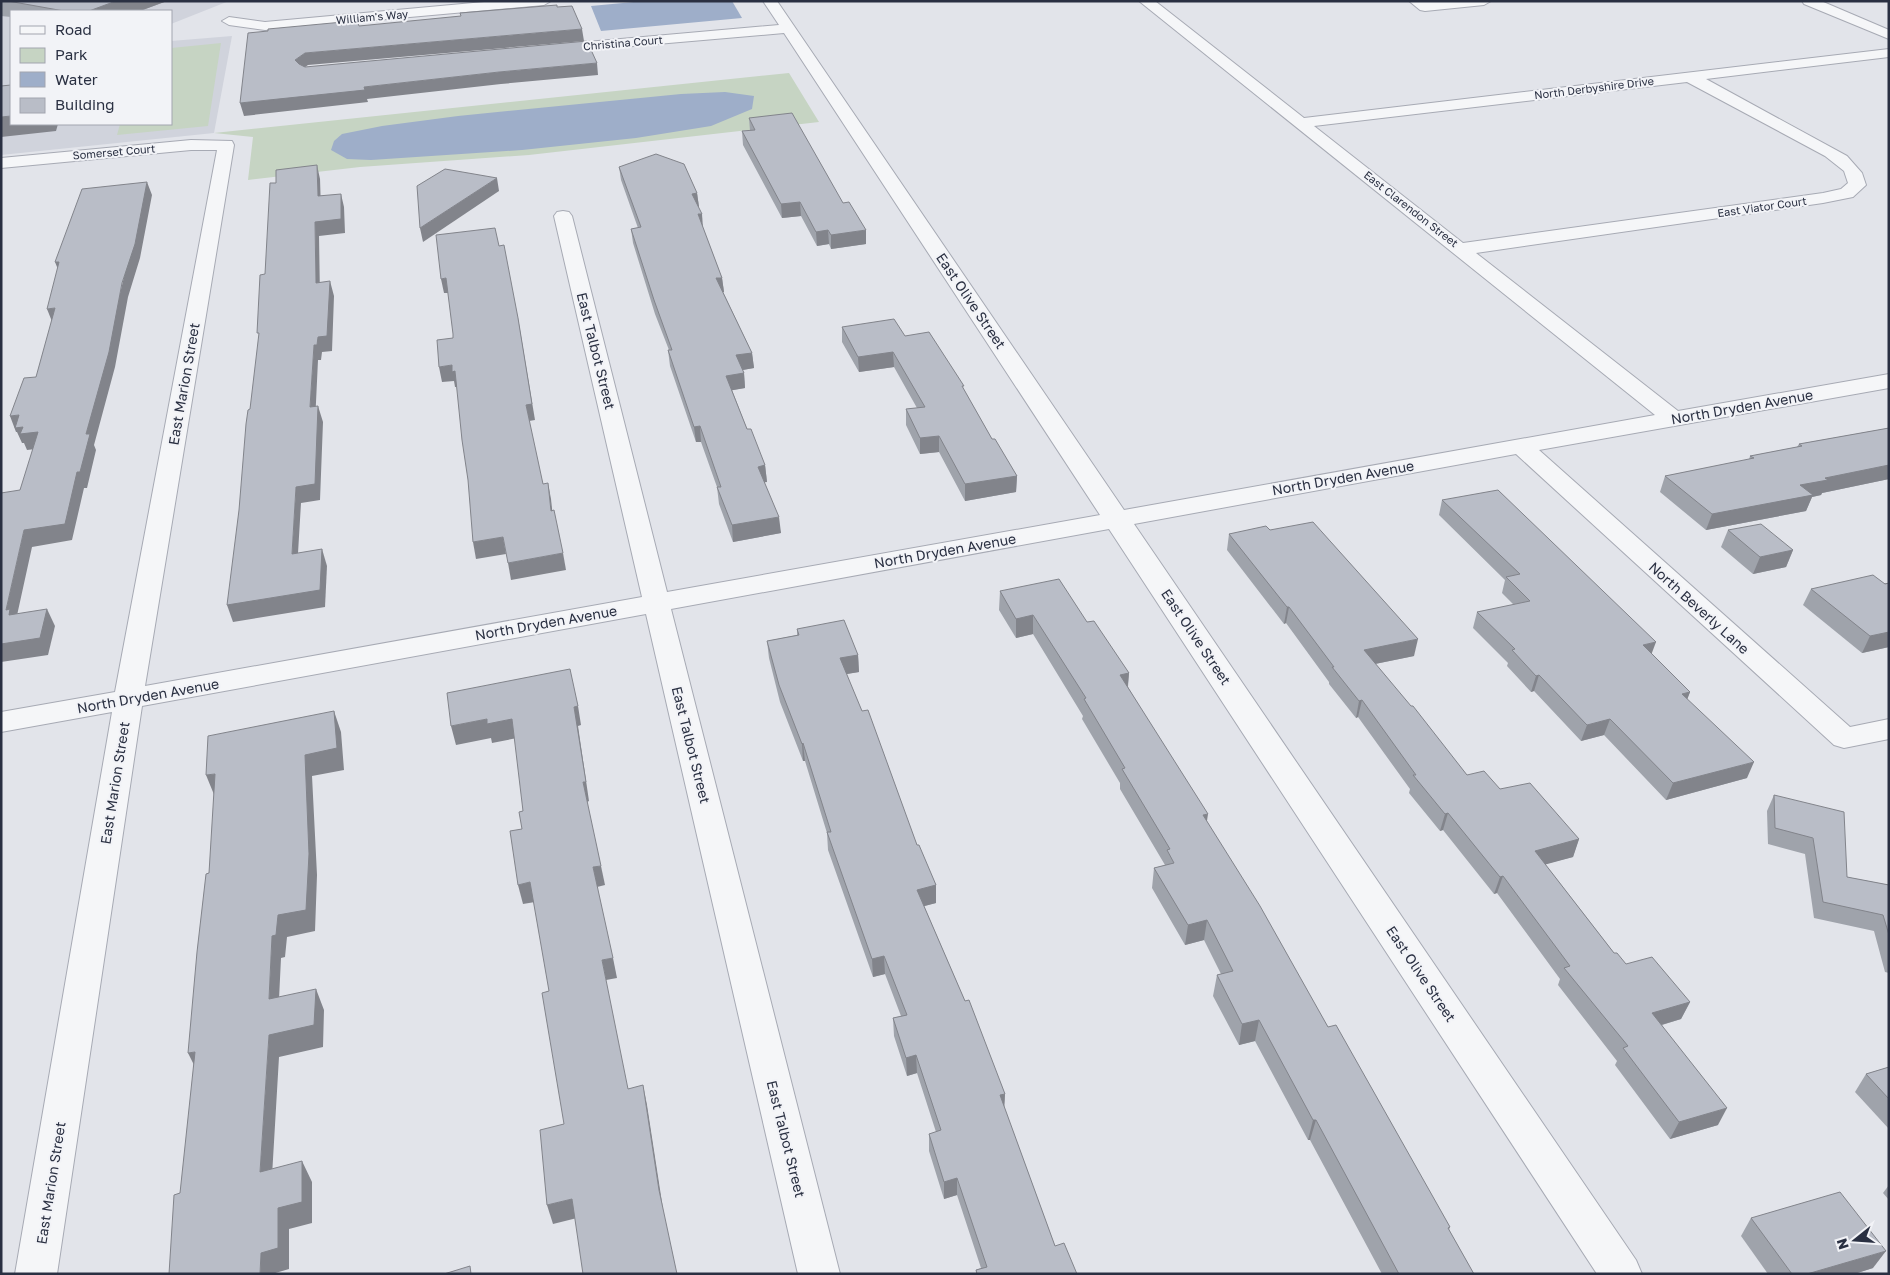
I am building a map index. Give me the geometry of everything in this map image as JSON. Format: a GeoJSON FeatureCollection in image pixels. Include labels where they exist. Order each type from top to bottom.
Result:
{"type":"FeatureCollection","features":[{"type":"Feature","properties":{"kind":"street","name":"William's Way"},"geometry":{"type":"LineString","coordinates":[[229,20],[265,26],[544,1]]}},
{"type":"Feature","properties":{"kind":"street","name":"East Olive Street"},"geometry":{"type":"LineString","coordinates":[[770,1],[1622,1274]]}},
{"type":"Feature","properties":{"kind":"street","name":"East Clarendon Street"},"geometry":{"type":"LineString","coordinates":[[1146,1],[1674,419]]}},
{"type":"Feature","properties":{"kind":"street"},"geometry":{"type":"LineString","coordinates":[[1416,1],[1425,7],[1484,1]]}},
{"type":"Feature","properties":{"kind":"street"},"geometry":{"type":"LineString","coordinates":[[1809,1],[1889,35]]}},
{"type":"Feature","properties":{"kind":"street","name":"Christina Court"},"geometry":{"type":"LineString","coordinates":[[536,51],[788,28]]}},
{"type":"Feature","properties":{"kind":"street","name":"North Derbyshire Drive"},"geometry":{"type":"LineString","coordinates":[[1300,123],[1889,53]]}},
{"type":"Feature","properties":{"kind":"street","name":"East Viator Court"},"geometry":{"type":"LineString","coordinates":[[1461,249],[1822,198],[1847,193],[1857,185],[1856,175],[1845,162],[1832,153],[1690,77]]}},
{"type":"Feature","properties":{"kind":"street","name":"Somerset Court"},"geometry":{"type":"LineString","coordinates":[[1,163],[191,145],[226,145]]}},
{"type":"Feature","properties":{"kind":"street","name":"East Marion Street"},"geometry":{"type":"LineString","coordinates":[[36,1274],[128,700],[226,145]]}},
{"type":"Feature","properties":{"kind":"street","name":"East Talbot Street"},"geometry":{"type":"LineString","coordinates":[[563,216],[819,1274]]}},
{"type":"Feature","properties":{"kind":"street","name":"North Dryden Avenue"},"geometry":{"type":"LineString","coordinates":[[1,722],[1889,381]]}},
{"type":"Feature","properties":{"kind":"street","name":"North Beverly Lane"},"geometry":{"type":"LineString","coordinates":[[1521,446],[1844,738],[1889,728]]}},
{"type":"Feature","properties":{"kind":"shaded area"},"geometry":{"type":"Polygon","coordinates":[[[1,1],[229,1],[172,24],[172,10],[10,10],[10,125],[172,125],[172,41],[232,36],[214,133],[1,155],[1,1]]]}},
{"type":"Feature","properties":{"kind":"green space"},"geometry":{"type":"Polygon","coordinates":[[[221,43],[208,126],[117,135],[120,125],[172,125],[172,48],[221,43]]]}},
{"type":"Feature","properties":{"kind":"green space"},"geometry":{"type":"Polygon","coordinates":[[[789,73],[819,122],[529,155],[360,167],[248,180],[253,137],[214,133],[789,73]]]}},
{"type":"Feature","properties":{"kind":"water"},"geometry":{"type":"Polygon","coordinates":[[[644,1],[732,1],[742,18],[601,31],[591,6],[644,1]]]}},
{"type":"Feature","properties":{"kind":"water"},"geometry":{"type":"Polygon","coordinates":[[[725,92],[754,96],[752,109],[711,126],[636,138],[522,150],[371,160],[347,159],[331,150],[334,141],[342,134],[382,126],[458,116],[681,94],[725,92]]]}},
{"type":"Feature","properties":{"kind":"building"},"geometry":{"type":"Polygon","coordinates":[[[8,1],[116,1],[92,10],[58,10],[8,1]]]}},
{"type":"Feature","properties":{"kind":"building"},"geometry":{"type":"Polygon","coordinates":[[[557,5],[557,7],[572,6],[582,29],[305,53],[295,60],[305,67],[587,41],[597,63],[364,87],[365,90],[240,103],[248,33],[268,31],[268,29],[343,22],[343,24],[358,23],[359,26],[461,16],[460,13],[557,5]]]}},
{"type":"Feature","properties":{"kind":"building"},"geometry":{"type":"Polygon","coordinates":[[[10,85],[10,116],[1,117],[1,86],[10,85]]]}},
{"type":"Feature","properties":{"kind":"building"},"geometry":{"type":"Polygon","coordinates":[[[792,113],[843,203],[849,202],[866,230],[831,235],[828,230],[816,232],[800,202],[781,204],[742,131],[755,130],[749,118],[792,113]]]}},
{"type":"Feature","properties":{"kind":"building"},"geometry":{"type":"Polygon","coordinates":[[[656,154],[684,164],[697,193],[692,194],[702,214],[698,214],[722,278],[716,278],[752,353],[736,355],[744,373],[726,376],[747,429],[751,429],[765,465],[758,467],[779,517],[732,525],[717,487],[721,487],[700,426],[694,427],[668,350],[672,350],[631,229],[641,227],[619,167],[656,154]]]}},
{"type":"Feature","properties":{"kind":"building"},"geometry":{"type":"Polygon","coordinates":[[[317,165],[318,196],[341,194],[341,219],[315,222],[316,283],[330,281],[327,336],[318,337],[317,345],[314,345],[310,407],[318,406],[315,484],[296,487],[292,554],[322,549],[320,590],[227,605],[239,510],[246,424],[248,410],[250,409],[259,333],[257,333],[260,275],[265,274],[270,183],[276,183],[276,170],[317,165]]]}},
{"type":"Feature","properties":{"kind":"building"},"geometry":{"type":"Polygon","coordinates":[[[445,169],[497,178],[420,228],[417,186],[445,169]]]}},
{"type":"Feature","properties":{"kind":"building"},"geometry":{"type":"Polygon","coordinates":[[[147,182],[135,244],[122,283],[109,352],[86,434],[90,434],[80,472],[77,472],[65,524],[24,530],[6,610],[10,609],[9,615],[47,609],[40,638],[1,644],[1,493],[20,490],[38,432],[20,434],[23,427],[15,428],[19,415],[10,416],[24,378],[36,377],[55,308],[47,309],[59,262],[55,262],[82,189],[147,182]]]}},
{"type":"Feature","properties":{"kind":"building"},"geometry":{"type":"Polygon","coordinates":[[[495,228],[499,246],[504,245],[518,318],[532,404],[526,405],[543,484],[548,483],[551,511],[554,510],[563,553],[508,563],[503,537],[473,542],[468,480],[455,371],[452,372],[452,365],[439,367],[437,340],[453,338],[453,334],[446,278],[441,279],[436,235],[495,228]]]}},
{"type":"Feature","properties":{"kind":"building"},"geometry":{"type":"Polygon","coordinates":[[[894,319],[905,336],[929,332],[964,386],[962,386],[992,439],[995,439],[1017,476],[965,484],[939,436],[920,438],[906,409],[925,407],[893,352],[858,357],[842,327],[894,319]]]}},
{"type":"Feature","properties":{"kind":"building"},"geometry":{"type":"Polygon","coordinates":[[[1889,428],[1889,465],[1800,485],[1813,495],[1712,514],[1665,476],[1802,446],[1799,444],[1889,428]]]}},
{"type":"Feature","properties":{"kind":"building"},"geometry":{"type":"Polygon","coordinates":[[[1498,490],[1656,642],[1643,645],[1690,692],[1682,694],[1754,762],[1673,783],[1610,719],[1587,725],[1539,675],[1536,676],[1512,650],[1515,649],[1477,612],[1530,601],[1506,577],[1520,574],[1442,500],[1498,490]]]}},
{"type":"Feature","properties":{"kind":"building"},"geometry":{"type":"Polygon","coordinates":[[[1313,522],[1418,639],[1364,650],[1411,706],[1413,706],[1467,775],[1484,771],[1500,789],[1530,783],[1579,839],[1535,851],[1614,953],[1617,953],[1626,964],[1652,957],[1690,1002],[1652,1013],[1727,1108],[1679,1122],[1623,1048],[1628,1046],[1564,968],[1570,966],[1503,876],[1500,877],[1448,813],[1445,814],[1413,775],[1416,775],[1362,700],[1359,701],[1289,607],[1287,607],[1229,534],[1266,526],[1270,530],[1313,522]]]}},
{"type":"Feature","properties":{"kind":"building"},"geometry":{"type":"Polygon","coordinates":[[[1761,524],[1793,550],[1760,557],[1728,530],[1761,524]]]}},
{"type":"Feature","properties":{"kind":"building"},"geometry":{"type":"Polygon","coordinates":[[[1873,575],[1885,584],[1889,583],[1889,632],[1870,636],[1811,589],[1873,575]]]}},
{"type":"Feature","properties":{"kind":"building"},"geometry":{"type":"Polygon","coordinates":[[[1059,579],[1087,622],[1094,621],[1129,673],[1120,675],[1208,814],[1203,815],[1260,906],[1328,1027],[1336,1025],[1450,1227],[1448,1228],[1474,1274],[1399,1274],[1316,1120],[1313,1120],[1259,1020],[1242,1024],[1217,975],[1233,971],[1207,920],[1188,925],[1154,868],[1174,863],[1167,850],[1170,849],[1122,769],[1125,768],[1084,699],[1086,698],[1033,615],[1016,619],[1000,591],[1059,579]]]}},
{"type":"Feature","properties":{"kind":"building"},"geometry":{"type":"Polygon","coordinates":[[[844,620],[858,655],[840,658],[862,711],[868,710],[917,845],[919,845],[936,885],[917,890],[965,1001],[969,1000],[1005,1094],[1000,1095],[1055,1246],[1064,1243],[1077,1274],[977,1274],[976,1270],[987,1267],[957,1178],[944,1182],[929,1134],[941,1130],[916,1055],[906,1058],[893,1018],[907,1015],[884,956],[872,959],[827,832],[831,832],[803,743],[779,685],[767,641],[799,635],[797,629],[844,620]]]}},
{"type":"Feature","properties":{"kind":"building"},"geometry":{"type":"Polygon","coordinates":[[[570,669],[578,706],[574,707],[586,782],[583,782],[601,866],[593,867],[613,958],[602,960],[628,1089],[643,1085],[659,1190],[677,1274],[583,1274],[572,1199],[547,1205],[540,1130],[564,1124],[542,993],[549,991],[530,882],[518,885],[510,831],[522,829],[519,812],[523,811],[512,719],[487,724],[487,719],[451,726],[447,693],[570,669]]]}},
{"type":"Feature","properties":{"kind":"building"},"geometry":{"type":"Polygon","coordinates":[[[334,711],[337,748],[305,755],[309,854],[306,910],[278,915],[276,935],[272,936],[269,999],[316,989],[314,1025],[269,1035],[260,1172],[302,1161],[302,1202],[278,1208],[278,1248],[261,1253],[260,1274],[169,1274],[174,1195],[180,1193],[195,1052],[188,1053],[197,952],[206,874],[209,873],[215,774],[206,775],[208,736],[334,711]]]}},
{"type":"Feature","properties":{"kind":"building"},"geometry":{"type":"Polygon","coordinates":[[[1774,795],[1844,812],[1847,877],[1889,885],[1889,935],[1883,915],[1823,902],[1813,838],[1775,828],[1774,795]]]}},
{"type":"Feature","properties":{"kind":"building"},"geometry":{"type":"Polygon","coordinates":[[[1889,1067],[1889,1099],[1866,1074],[1889,1067]]]}},
{"type":"Feature","properties":{"kind":"building"},"geometry":{"type":"Polygon","coordinates":[[[1840,1192],[1886,1251],[1807,1274],[1792,1274],[1751,1218],[1840,1192]]]}},
{"type":"Feature","properties":{"kind":"building"},"geometry":{"type":"Polygon","coordinates":[[[470,1266],[471,1274],[444,1274],[470,1266]]]}}]}
